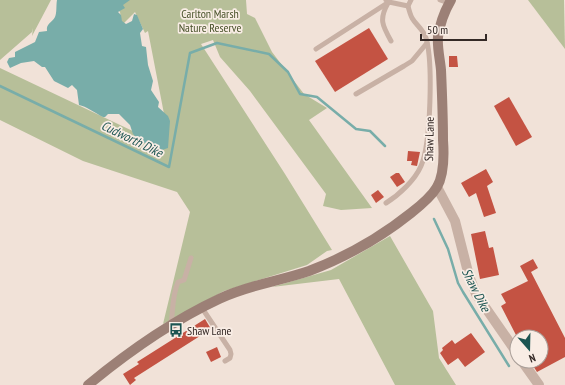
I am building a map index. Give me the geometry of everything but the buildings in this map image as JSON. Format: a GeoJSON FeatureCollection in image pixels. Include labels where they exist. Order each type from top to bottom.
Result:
{"type":"FeatureCollection","features":[{"type":"Feature","properties":{"kind":"street","name":"Shaw Lane"},"geometry":{"type":"LineString","coordinates":[[88,385],[146,342],[220,298],[262,283],[308,271],[344,255],[392,228],[423,203],[437,187],[444,154],[442,91],[438,38],[447,1]]}},
{"type":"Feature","properties":{"kind":"street"},"geometry":{"type":"LineString","coordinates":[[437,187],[455,221],[469,276],[476,294],[509,341]]}},
{"type":"Feature","properties":{"kind":"street"},"geometry":{"type":"LineString","coordinates":[[528,369],[539,385]]}},
{"type":"Feature","properties":{"kind":"lane"},"geometry":{"type":"LineString","coordinates":[[386,203],[397,195],[420,169],[425,155],[430,95],[429,58],[427,43],[423,31],[412,18],[408,6],[411,0]]}},
{"type":"Feature","properties":{"kind":"lane"},"geometry":{"type":"LineString","coordinates":[[316,49],[387,1],[408,6]]}},
{"type":"Feature","properties":{"kind":"lane"},"geometry":{"type":"LineString","coordinates":[[387,1],[383,12],[382,22],[391,41]]}},
{"type":"Feature","properties":{"kind":"lane"},"geometry":{"type":"LineString","coordinates":[[356,94],[412,60],[427,43]]}},
{"type":"Feature","properties":{"kind":"lane"},"geometry":{"type":"LineString","coordinates":[[171,326],[172,305],[176,286],[178,282],[184,280],[191,258]]}},
{"type":"Feature","properties":{"kind":"lane"},"geometry":{"type":"LineString","coordinates":[[202,308],[230,350],[230,358],[225,361]]}},
{"type":"Feature","properties":{"kind":"green space"},"geometry":{"type":"Polygon","coordinates":[[[0,0],[51,0],[32,36],[33,28],[32,32],[0,60],[0,0]]]}},
{"type":"Feature","properties":{"kind":"green space","name":"Carlton Marsh Nature Reserve"},"geometry":{"type":"Polygon","coordinates":[[[109,0],[246,0],[247,14],[255,18],[272,52],[304,94],[327,108],[309,120],[372,208],[341,210],[323,206],[326,194],[250,91],[220,57],[213,40],[201,44],[332,250],[327,251],[307,265],[224,291],[163,324],[190,212],[177,192],[83,161],[0,120],[0,68],[158,143],[165,119],[148,31],[145,33],[135,12],[122,25],[120,12],[109,0]]]}},
{"type":"Feature","properties":{"kind":"green space"},"geometry":{"type":"Polygon","coordinates":[[[528,0],[564,0],[565,49],[528,0]]]}},
{"type":"Feature","properties":{"kind":"green space"},"geometry":{"type":"Polygon","coordinates":[[[390,236],[433,311],[439,358],[456,385],[395,385],[339,279],[272,287],[331,270],[390,236]]]}},
{"type":"Feature","properties":{"kind":"water"},"geometry":{"type":"Polygon","coordinates":[[[57,0],[130,0],[123,5],[125,8],[118,12],[121,15],[122,21],[126,24],[132,21],[134,14],[137,15],[143,29],[140,33],[142,46],[146,47],[148,65],[153,81],[151,90],[159,102],[158,107],[168,116],[170,121],[168,148],[162,150],[151,147],[137,138],[133,134],[130,125],[119,114],[108,114],[103,117],[88,108],[79,105],[77,90],[72,85],[68,88],[54,81],[45,67],[42,67],[34,61],[21,63],[10,68],[7,62],[9,58],[15,57],[15,52],[35,42],[39,32],[47,31],[48,25],[56,15],[57,0]]]}},
{"type":"Feature","properties":{"kind":"waterway","name":"Cudworth Dike"},"geometry":{"type":"LineString","coordinates":[[0,86],[169,167],[190,53],[217,43],[269,54],[288,72],[300,94],[317,97],[356,129],[370,131],[385,146]]}},
{"type":"Feature","properties":{"kind":"waterway","name":"Shaw Dike"},"geometry":{"type":"LineString","coordinates":[[434,219],[448,249],[458,283],[509,366]]}},
{"type":"Feature","properties":{"kind":"place","name":"Shaw Lane"},"geometry":{"type":"Point","coordinates":[176,330]}}]}
